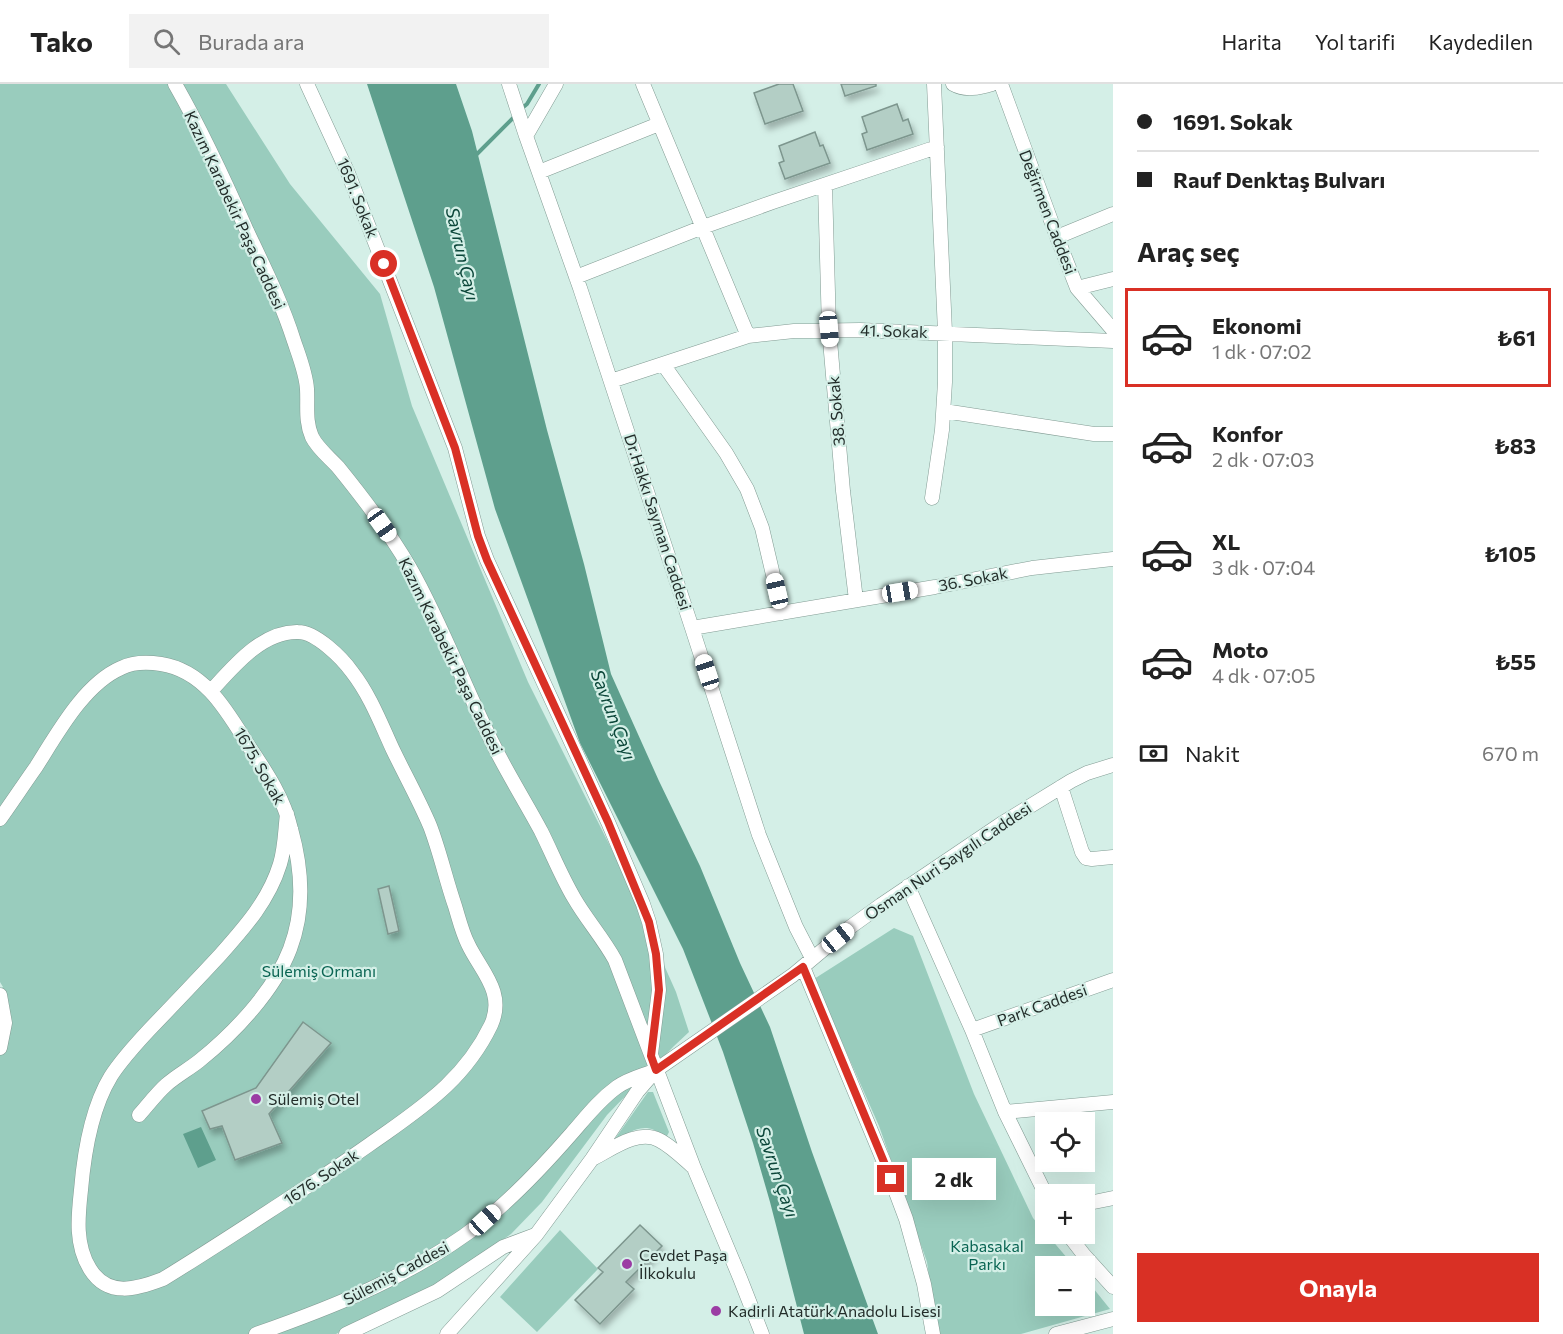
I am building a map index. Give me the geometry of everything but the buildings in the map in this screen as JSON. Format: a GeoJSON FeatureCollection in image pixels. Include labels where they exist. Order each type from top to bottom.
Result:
{"type":"FeatureCollection","features":[{"type":"Feature","properties":{"kind":"street","name":"Kazım Karabekir Paşa Caddesi"},"geometry":{"type":"LineString","coordinates":[[175,84],[227,186],[293,337],[307,387],[306,418],[314,441],[363,500],[411,570],[437,621],[495,749],[536,822],[574,899],[615,960],[694,1168],[762,1334]]}},
{"type":"Feature","properties":{"kind":"street","name":"1691. Sokak"},"geometry":{"type":"LineString","coordinates":[[307,84],[352,183],[455,448],[478,536],[487,560],[608,822],[643,904],[656,954],[659,990],[651,1056]]}},
{"type":"Feature","properties":{"kind":"street","name":"Dr.Hakkı Sayman Caddesi"},"geometry":{"type":"LineString","coordinates":[[509,84],[611,381],[759,835],[796,927],[802,967],[906,1219],[924,1284],[933,1334]]}},
{"type":"Feature","properties":{"kind":"street"},"geometry":{"type":"LineString","coordinates":[[526,136],[556,84]]}},
{"type":"Feature","properties":{"kind":"street"},"geometry":{"type":"LineString","coordinates":[[643,84],[748,336]]}},
{"type":"Feature","properties":{"kind":"street"},"geometry":{"type":"LineString","coordinates":[[932,498],[944,411],[945,332],[934,84]]}},
{"type":"Feature","properties":{"kind":"street"},"geometry":{"type":"LineString","coordinates":[[953,84],[971,89],[992,84]]}},
{"type":"Feature","properties":{"kind":"street","name":"Değirmen Caddesi"},"geometry":{"type":"LineString","coordinates":[[1001,84],[1077,288],[1113,330]]}},
{"type":"Feature","properties":{"kind":"street"},"geometry":{"type":"LineString","coordinates":[[539,172],[659,124]]}},
{"type":"Feature","properties":{"kind":"street"},"geometry":{"type":"LineString","coordinates":[[576,277],[703,227],[937,147]]}},
{"type":"Feature","properties":{"kind":"street","name":"38. Sokak"},"geometry":{"type":"LineString","coordinates":[[825,185],[829,329],[842,480],[856,600]]}},
{"type":"Feature","properties":{"kind":"street"},"geometry":{"type":"LineString","coordinates":[[1057,237],[1113,214]]}},
{"type":"Feature","properties":{"kind":"street"},"geometry":{"type":"LineString","coordinates":[[1077,288],[1113,279]]}},
{"type":"Feature","properties":{"kind":"street","name":"41. Sokak"},"geometry":{"type":"LineString","coordinates":[[611,381],[748,336],[785,332],[829,329],[945,332],[1113,341]]}},
{"type":"Feature","properties":{"kind":"street"},"geometry":{"type":"LineString","coordinates":[[663,364],[726,453],[747,489],[762,528],[782,613]]}},
{"type":"Feature","properties":{"kind":"street"},"geometry":{"type":"LineString","coordinates":[[944,411],[1094,434],[1113,434]]}},
{"type":"Feature","properties":{"kind":"street","name":"36. Sokak"},"geometry":{"type":"LineString","coordinates":[[692,628],[1032,568],[1113,559]]}},
{"type":"Feature","properties":{"kind":"street","name":"1676. Sokak"},"geometry":{"type":"LineString","coordinates":[[211,691],[250,652],[263,642],[285,633],[303,632],[341,658],[367,696],[430,827],[463,932],[475,957],[487,974],[492,988],[495,1010],[493,1021],[481,1044],[464,1069],[432,1100],[405,1120],[343,1163],[163,1279],[129,1289],[107,1286],[94,1275],[86,1262],[78,1233],[82,1175],[99,1101],[109,1078],[128,1052],[196,982],[258,911],[281,861],[287,814]]}},
{"type":"Feature","properties":{"kind":"street","name":"1675. Sokak"},"geometry":{"type":"LineString","coordinates":[[0,819],[57,734],[88,693],[122,667],[141,663],[169,665],[191,675],[211,691],[222,704],[278,794],[287,814],[297,856],[301,891],[296,928],[290,948],[266,991],[239,1023],[211,1051],[166,1085],[139,1115]]}},
{"type":"Feature","properties":{"kind":"street","name":"Osman Nuri Saygılı Caddesi"},"geometry":{"type":"LineString","coordinates":[[656,1070],[802,967],[908,886],[1061,787],[1087,773],[1113,765]]}},
{"type":"Feature","properties":{"kind":"street"},"geometry":{"type":"LineString","coordinates":[[1061,787],[1086,858],[1113,857]]}},
{"type":"Feature","properties":{"kind":"street"},"geometry":{"type":"LineString","coordinates":[[908,886],[972,1030],[1005,1112],[1040,1184]]}},
{"type":"Feature","properties":{"kind":"street","name":"Park Caddesi"},"geometry":{"type":"LineString","coordinates":[[972,1030],[1113,980]]}},
{"type":"Feature","properties":{"kind":"street"},"geometry":{"type":"LineString","coordinates":[[0,995],[5,1023],[0,1048]]}},
{"type":"Feature","properties":{"kind":"street"},"geometry":{"type":"LineString","coordinates":[[447,1334],[536,1235],[592,1159],[637,1092],[656,1070]]}},
{"type":"Feature","properties":{"kind":"street","name":"Sülemiş Caddesi"},"geometry":{"type":"LineString","coordinates":[[256,1334],[353,1298],[452,1244],[506,1201],[570,1136],[604,1097],[627,1081],[656,1070]]}},
{"type":"Feature","properties":{"kind":"street"},"geometry":{"type":"LineString","coordinates":[[1005,1112],[1113,1102]]}},
{"type":"Feature","properties":{"kind":"street"},"geometry":{"type":"LineString","coordinates":[[592,1159],[635,1138],[646,1136],[658,1139],[694,1168]]}},
{"type":"Feature","properties":{"kind":"street"},"geometry":{"type":"LineString","coordinates":[[1095,1202],[1113,1198]]}},
{"type":"Feature","properties":{"kind":"street"},"geometry":{"type":"LineString","coordinates":[[346,1334],[437,1291],[503,1247],[536,1235]]}},
{"type":"Feature","properties":{"kind":"street"},"geometry":{"type":"LineString","coordinates":[[1076,1244],[1113,1287]]}},
{"type":"Feature","properties":{"kind":"street"},"geometry":{"type":"LineString","coordinates":[[1097,1269],[1113,1267]]}},
{"type":"Feature","properties":{"kind":"street"},"geometry":{"type":"LineString","coordinates":[[1056,1334],[1113,1319]]}},
{"type":"Feature","properties":{"kind":"green space","name":"Sülemiş Ormanı"},"geometry":{"type":"Polygon","coordinates":[[[0,84],[226,84],[290,184],[380,294],[412,406],[528,682],[619,864],[676,992],[689,1032],[607,1115],[542,1202],[511,1234],[433,1287],[336,1334],[0,1334],[0,989],[3,987],[0,982],[0,84]]]}},
{"type":"Feature","properties":{"kind":"green space","name":"Kabasakal Parkı"},"geometry":{"type":"Polygon","coordinates":[[[894,928],[913,936],[974,1094],[1035,1220],[1035,1244],[1055,1244],[1065,1256],[1035,1256],[1035,1316],[1085,1316],[1021,1334],[937,1334],[927,1262],[879,1126],[814,979],[894,928]]]}},
{"type":"Feature","properties":{"kind":"green space"},"geometry":{"type":"Polygon","coordinates":[[[648,1092],[653,1092],[669,1132],[667,1136],[643,1128],[632,1131],[612,1143],[648,1092]]]}},
{"type":"Feature","properties":{"kind":"green space"},"geometry":{"type":"Polygon","coordinates":[[[560,1230],[598,1269],[537,1332],[500,1297],[560,1230]]]}},
{"type":"Feature","properties":{"kind":"green space","name":"Kabasakal Parkı"},"geometry":{"type":"Polygon","coordinates":[[[1095,1290],[1110,1309],[1095,1313],[1095,1290]]]}},
{"type":"Feature","properties":{"kind":"water","name":"Savrun Çayı"},"geometry":{"type":"Polygon","coordinates":[[[367,84],[456,84],[472,131],[611,674],[700,866],[740,963],[770,1027],[812,1152],[878,1334],[804,1334],[770,1202],[723,1052],[683,949],[580,743],[495,509],[434,287],[367,84]]]}},
{"type":"Feature","properties":{"kind":"water"},"geometry":{"type":"Polygon","coordinates":[[[201,1127],[216,1160],[198,1168],[183,1134],[201,1127]]]}},
{"type":"Feature","properties":{"kind":"waterway"},"geometry":{"type":"LineString","coordinates":[[521,109],[527,104],[539,84]]}},
{"type":"Feature","properties":{"kind":"waterway"},"geometry":{"type":"LineString","coordinates":[[475,156],[516,115]]}},
{"type":"Feature","properties":{"kind":"place","name":"Sülemiş Otel"},"geometry":{"type":"Point","coordinates":[256,1099]}},
{"type":"Feature","properties":{"kind":"place","name":"Cevdet Paşa İlkokulu"},"geometry":{"type":"Point","coordinates":[627,1264]}},
{"type":"Feature","properties":{"kind":"place","name":"Kadirli Atatürk Anadolu Lisesi"},"geometry":{"type":"Point","coordinates":[716,1311]}},
{"type":"Feature","properties":{"kind":"route"},"geometry":{"type":"LineString","coordinates":[[384,264],[455,448],[478,536],[495,581],[556,708],[643,904],[658,968],[659,990],[651,1056],[656,1070],[803,967],[891,1179]]}}]}
